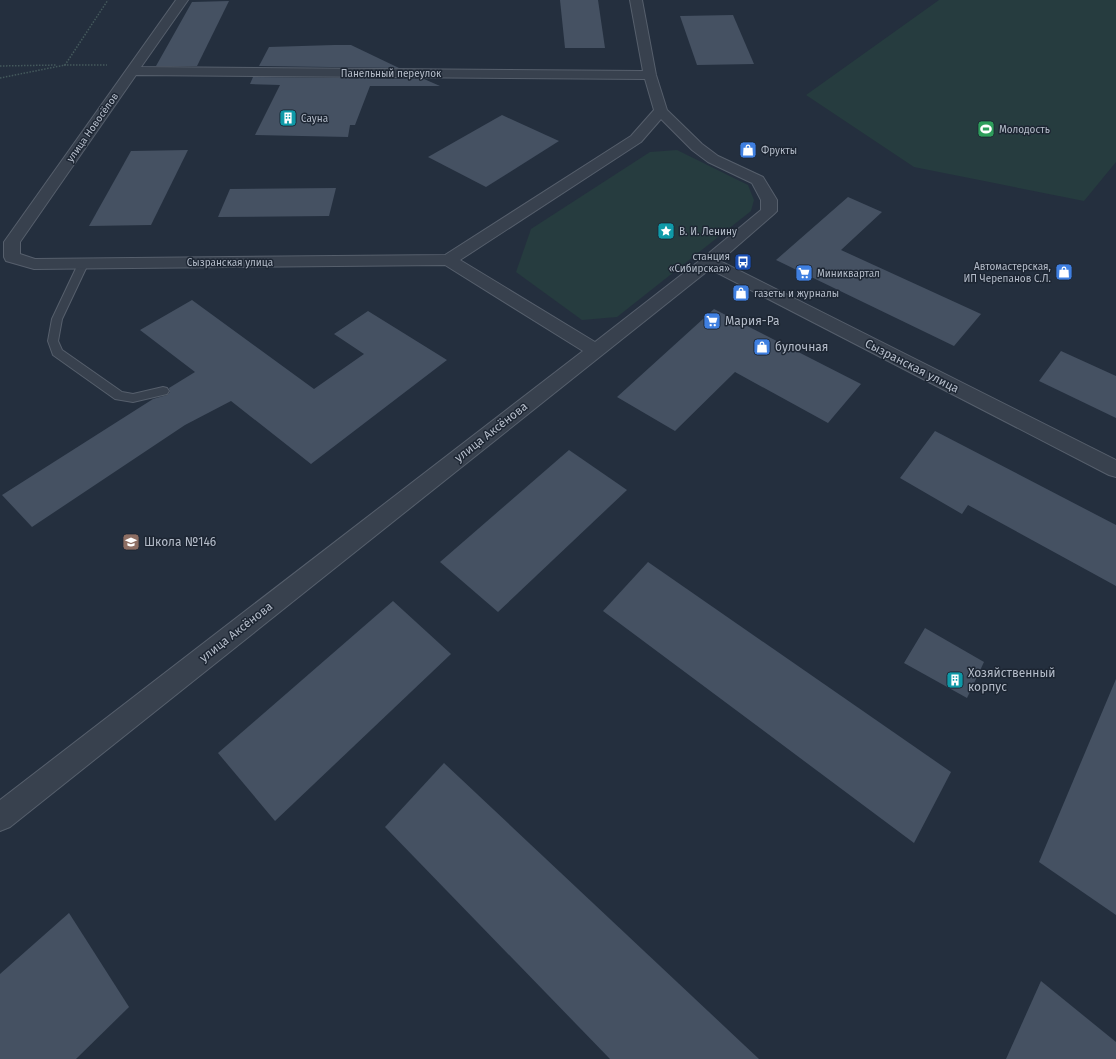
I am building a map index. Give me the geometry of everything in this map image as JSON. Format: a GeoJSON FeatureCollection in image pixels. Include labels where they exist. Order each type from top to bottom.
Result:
{"type":"FeatureCollection","features":[{"type":"Feature","properties":{"kind":"street","name":"улица Новосёлов"},"geometry":{"type":"LineString","coordinates":[[12,257],[12,242],[182,0]]}},
{"type":"Feature","properties":{"kind":"street","name":"улица Аксёнова"},"geometry":{"type":"LineString","coordinates":[[0,817],[709,262],[769,211],[769,200],[758,180],[713,159],[702,151],[661,111],[650,74],[636,0]]}},
{"type":"Feature","properties":{"kind":"street","name":"Панельный переулок"},"geometry":{"type":"LineString","coordinates":[[133,68],[650,74]]}},
{"type":"Feature","properties":{"kind":"street"},"geometry":{"type":"LineString","coordinates":[[595,350],[448,260],[636,139],[661,111]]}},
{"type":"Feature","properties":{"kind":"street","name":"Сызранская улица"},"geometry":{"type":"LineString","coordinates":[[12,257],[34,264],[448,260]]}},
{"type":"Feature","properties":{"kind":"street","name":"Сызранская улица"},"geometry":{"type":"LineString","coordinates":[[709,262],[1116,469]]}},
{"type":"Feature","properties":{"kind":"lane"},"geometry":{"type":"LineString","coordinates":[[83,264],[57,319],[53,341],[57,352],[119,396],[133,398],[163,391]]}},
{"type":"Feature","properties":{"kind":"path"},"geometry":{"type":"LineString","coordinates":[[0,78],[65,65],[108,0]]}},
{"type":"Feature","properties":{"kind":"path"},"geometry":{"type":"LineString","coordinates":[[0,66],[65,65],[133,68]]}},
{"type":"Feature","properties":{"kind":"green space","name":"Молодость"},"geometry":{"type":"Polygon","coordinates":[[[939,0],[1116,0],[1116,162],[1084,201],[914,167],[806,95],[939,0]]]}},
{"type":"Feature","properties":{"kind":"green space"},"geometry":{"type":"Polygon","coordinates":[[[677,150],[748,185],[754,200],[751,211],[617,317],[582,320],[516,272],[531,229],[650,152],[677,150]]]}},
{"type":"Feature","properties":{"kind":"building"},"geometry":{"type":"Polygon","coordinates":[[[560,0],[598,0],[605,48],[565,48],[560,0]]]}},
{"type":"Feature","properties":{"kind":"building"},"geometry":{"type":"Polygon","coordinates":[[[229,1],[197,66],[156,66],[192,2],[229,1]]]}},
{"type":"Feature","properties":{"kind":"building"},"geometry":{"type":"Polygon","coordinates":[[[733,15],[754,64],[697,65],[680,16],[733,15]]]}},
{"type":"Feature","properties":{"kind":"building"},"geometry":{"type":"Polygon","coordinates":[[[351,45],[399,68],[259,66],[269,47],[351,45]]]}},
{"type":"Feature","properties":{"kind":"building"},"geometry":{"type":"Polygon","coordinates":[[[253,77],[424,79],[440,86],[370,86],[355,125],[350,125],[348,137],[255,135],[280,85],[250,84],[253,77]]]}},
{"type":"Feature","properties":{"kind":"building"},"geometry":{"type":"Polygon","coordinates":[[[502,115],[559,141],[486,187],[428,157],[502,115]]]}},
{"type":"Feature","properties":{"kind":"building"},"geometry":{"type":"Polygon","coordinates":[[[188,150],[151,225],[89,226],[131,151],[188,150]]]}},
{"type":"Feature","properties":{"kind":"building"},"geometry":{"type":"Polygon","coordinates":[[[336,188],[329,216],[218,217],[230,189],[336,188]]]}},
{"type":"Feature","properties":{"kind":"building"},"geometry":{"type":"Polygon","coordinates":[[[848,197],[882,212],[841,250],[981,314],[954,346],[776,260],[848,197]]]}},
{"type":"Feature","properties":{"kind":"building"},"geometry":{"type":"Polygon","coordinates":[[[192,300],[314,389],[364,354],[334,334],[368,311],[447,360],[311,464],[231,401],[185,425],[32,527],[2,495],[153,399],[167,395],[170,392],[169,388],[195,372],[140,330],[192,300]]]}},
{"type":"Feature","properties":{"kind":"building"},"geometry":{"type":"Polygon","coordinates":[[[714,309],[861,384],[828,423],[735,372],[675,431],[617,397],[714,309]]]}},
{"type":"Feature","properties":{"kind":"building"},"geometry":{"type":"Polygon","coordinates":[[[1061,351],[1116,376],[1116,418],[1039,381],[1061,351]]]}},
{"type":"Feature","properties":{"kind":"building"},"geometry":{"type":"Polygon","coordinates":[[[935,431],[1116,525],[1116,586],[968,505],[962,514],[900,478],[935,431]]]}},
{"type":"Feature","properties":{"kind":"building"},"geometry":{"type":"Polygon","coordinates":[[[569,450],[627,490],[498,612],[440,562],[569,450]]]}},
{"type":"Feature","properties":{"kind":"building"},"geometry":{"type":"Polygon","coordinates":[[[648,562],[951,772],[914,843],[603,611],[648,562]]]}},
{"type":"Feature","properties":{"kind":"building"},"geometry":{"type":"Polygon","coordinates":[[[393,601],[451,654],[275,821],[218,753],[393,601]]]}},
{"type":"Feature","properties":{"kind":"building","name":"Хозяйственный корпус"},"geometry":{"type":"Polygon","coordinates":[[[925,628],[984,662],[967,698],[904,663],[925,628]]]}},
{"type":"Feature","properties":{"kind":"building"},"geometry":{"type":"Polygon","coordinates":[[[1116,679],[1116,915],[1039,862],[1116,679]]]}},
{"type":"Feature","properties":{"kind":"building"},"geometry":{"type":"Polygon","coordinates":[[[444,763],[759,1059],[610,1059],[385,827],[444,763]]]}},
{"type":"Feature","properties":{"kind":"building"},"geometry":{"type":"Polygon","coordinates":[[[69,913],[129,1007],[76,1059],[0,1059],[0,974],[69,913]]]}},
{"type":"Feature","properties":{"kind":"building"},"geometry":{"type":"Polygon","coordinates":[[[1041,981],[1116,1042],[1116,1059],[1006,1059],[1041,981]]]}},
{"type":"Feature","properties":{"kind":"place","name":"Сауна"},"geometry":{"type":"Point","coordinates":[288,118]}},
{"type":"Feature","properties":{"kind":"place","name":"Молодость"},"geometry":{"type":"Point","coordinates":[986,129]}},
{"type":"Feature","properties":{"kind":"place","name":"Фрукты"},"geometry":{"type":"Point","coordinates":[748,150]}},
{"type":"Feature","properties":{"kind":"place","name":"В. И. Ленину"},"geometry":{"type":"Point","coordinates":[666,231]}},
{"type":"Feature","properties":{"kind":"place","name":"станция «Сибирская»"},"geometry":{"type":"Point","coordinates":[743,262]}},
{"type":"Feature","properties":{"kind":"place","name":"Автомастерская, ИП Черепанов С.Л."},"geometry":{"type":"Point","coordinates":[1064,272]}},
{"type":"Feature","properties":{"kind":"place","name":"Миниквартал"},"geometry":{"type":"Point","coordinates":[804,273]}},
{"type":"Feature","properties":{"kind":"place","name":"газеты и журналы"},"geometry":{"type":"Point","coordinates":[741,293]}},
{"type":"Feature","properties":{"kind":"place","name":"Мария-Ра"},"geometry":{"type":"Point","coordinates":[712,321]}},
{"type":"Feature","properties":{"kind":"place","name":"булочная"},"geometry":{"type":"Point","coordinates":[762,347]}},
{"type":"Feature","properties":{"kind":"place","name":"Школа №146"},"geometry":{"type":"Point","coordinates":[131,542]}},
{"type":"Feature","properties":{"kind":"place","name":"Хозяйственный корпус"},"geometry":{"type":"Point","coordinates":[955,680]}}]}
